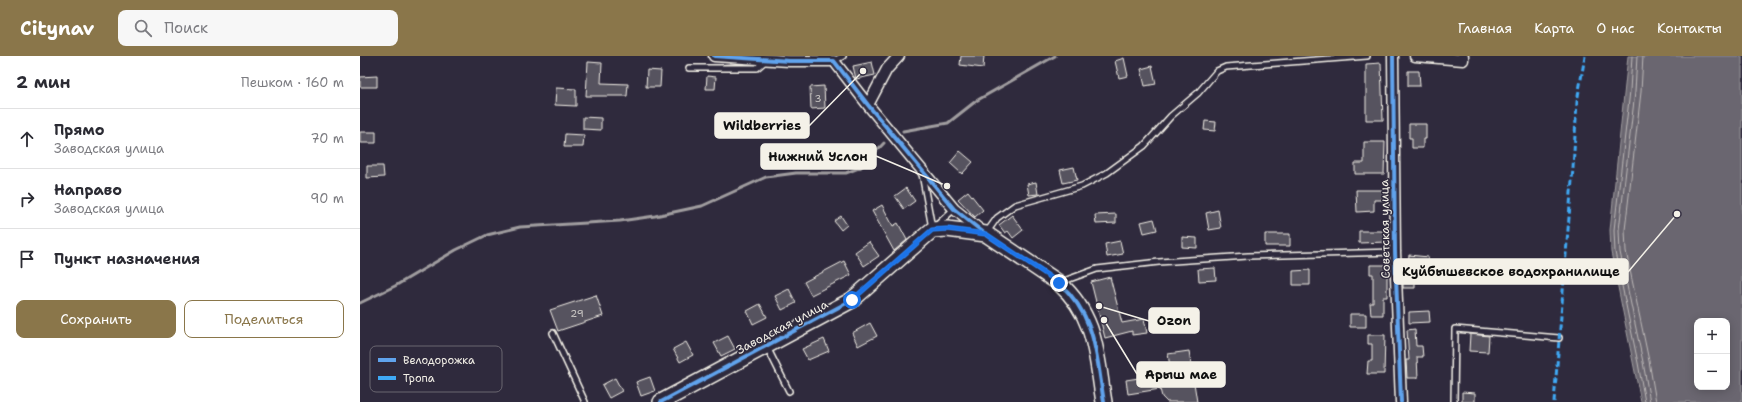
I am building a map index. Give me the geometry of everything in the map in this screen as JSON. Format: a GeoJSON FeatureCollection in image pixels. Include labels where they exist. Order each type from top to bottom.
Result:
{"type":"FeatureCollection","features":[{"type":"Feature","properties":{"kind":"street"},"geometry":{"type":"LineString","coordinates":[[714,56],[767,60],[839,59],[868,105],[954,209],[986,234],[1059,283],[1069,292],[1088,320],[1094,340],[1104,402]]}},
{"type":"Feature","properties":{"kind":"street"},"geometry":{"type":"LineString","coordinates":[[868,105],[887,69],[898,56]]}},
{"type":"Feature","properties":{"kind":"street","name":"Советская улица"},"geometry":{"type":"LineString","coordinates":[[1393,56],[1394,252],[1401,402]]}},
{"type":"Feature","properties":{"kind":"street"},"geometry":{"type":"LineString","coordinates":[[1415,56],[1463,60],[1463,56]]}},
{"type":"Feature","properties":{"kind":"street"},"geometry":{"type":"LineString","coordinates":[[932,230],[947,229],[986,234]]}},
{"type":"Feature","properties":{"kind":"street","name":"Заводская улица"},"geometry":{"type":"LineString","coordinates":[[661,402],[852,300],[932,230]]}},
{"type":"Feature","properties":{"kind":"lane"},"geometry":{"type":"LineString","coordinates":[[986,234],[997,218],[1016,205],[1082,186],[1108,173],[1144,146],[1171,116],[1198,93],[1217,71],[1226,66],[1366,56]]}},
{"type":"Feature","properties":{"kind":"lane"},"geometry":{"type":"LineString","coordinates":[[689,68],[757,68],[767,60]]}},
{"type":"Feature","properties":{"kind":"lane"},"geometry":{"type":"LineString","coordinates":[[922,171],[932,230]]}},
{"type":"Feature","properties":{"kind":"lane"},"geometry":{"type":"LineString","coordinates":[[932,230],[954,209]]}},
{"type":"Feature","properties":{"kind":"lane"},"geometry":{"type":"LineString","coordinates":[[1059,283],[1097,269],[1159,262],[1248,256],[1394,252]]}},
{"type":"Feature","properties":{"kind":"lane"},"geometry":{"type":"LineString","coordinates":[[1454,402],[1455,329],[1559,338]]}},
{"type":"Feature","properties":{"kind":"lane"},"geometry":{"type":"LineString","coordinates":[[552,333],[585,402]]}},
{"type":"Feature","properties":{"kind":"lane"},"geometry":{"type":"LineString","coordinates":[[766,346],[789,391]]}},
{"type":"Feature","properties":{"kind":"water"},"geometry":{"type":"Polygon","coordinates":[[[1628,56],[1742,56],[1742,402],[1641,402],[1611,252],[1610,230],[1628,56]]]}},
{"type":"Feature","properties":{"kind":"building"},"geometry":{"type":"Polygon","coordinates":[[[961,56],[984,56],[983,68],[960,65],[961,56]]]}},
{"type":"Feature","properties":{"kind":"building"},"geometry":{"type":"Polygon","coordinates":[[[1124,58],[1128,76],[1119,78],[1115,61],[1124,58]]]}},
{"type":"Feature","properties":{"kind":"building"},"geometry":{"type":"Polygon","coordinates":[[[588,62],[602,63],[601,83],[628,84],[627,96],[586,96],[588,62]]]}},
{"type":"Feature","properties":{"kind":"building"},"geometry":{"type":"Polygon","coordinates":[[[872,62],[875,75],[856,79],[853,66],[872,62]]]}},
{"type":"Feature","properties":{"kind":"building"},"geometry":{"type":"Polygon","coordinates":[[[1381,63],[1383,120],[1366,120],[1366,64],[1381,63]]]}},
{"type":"Feature","properties":{"kind":"building"},"geometry":{"type":"Polygon","coordinates":[[[1152,66],[1156,84],[1145,86],[1141,69],[1152,66]]]}},
{"type":"Feature","properties":{"kind":"building"},"geometry":{"type":"Polygon","coordinates":[[[647,70],[661,71],[660,87],[646,87],[647,70]]]}},
{"type":"Feature","properties":{"kind":"building"},"geometry":{"type":"Polygon","coordinates":[[[1408,71],[1419,71],[1420,86],[1408,86],[1408,71]]]}},
{"type":"Feature","properties":{"kind":"building"},"geometry":{"type":"Polygon","coordinates":[[[377,76],[377,87],[360,87],[360,77],[377,76]]]}},
{"type":"Feature","properties":{"kind":"building"},"geometry":{"type":"Polygon","coordinates":[[[707,76],[716,77],[715,89],[706,89],[707,76]]]}},
{"type":"Feature","properties":{"kind":"building"},"geometry":{"type":"Polygon","coordinates":[[[824,86],[825,108],[811,109],[810,87],[824,86]]]}},
{"type":"Feature","properties":{"kind":"building"},"geometry":{"type":"Polygon","coordinates":[[[556,88],[576,89],[576,106],[555,105],[556,88]]]}},
{"type":"Feature","properties":{"kind":"building"},"geometry":{"type":"Polygon","coordinates":[[[583,117],[601,118],[601,130],[583,129],[583,117]]]}},
{"type":"Feature","properties":{"kind":"building"},"geometry":{"type":"Polygon","coordinates":[[[1205,121],[1216,122],[1215,131],[1204,130],[1205,121]]]}},
{"type":"Feature","properties":{"kind":"building"},"geometry":{"type":"Polygon","coordinates":[[[1409,124],[1426,124],[1426,139],[1423,139],[1423,148],[1412,148],[1412,138],[1409,138],[1409,124]]]}},
{"type":"Feature","properties":{"kind":"building"},"geometry":{"type":"Polygon","coordinates":[[[360,132],[376,132],[376,143],[360,143],[360,132]]]}},
{"type":"Feature","properties":{"kind":"building"},"geometry":{"type":"Polygon","coordinates":[[[565,134],[584,135],[583,147],[564,147],[565,134]]]}},
{"type":"Feature","properties":{"kind":"building"},"geometry":{"type":"Polygon","coordinates":[[[1364,142],[1385,142],[1384,174],[1355,174],[1355,163],[1364,163],[1364,142]]]}},
{"type":"Feature","properties":{"kind":"building"},"geometry":{"type":"Polygon","coordinates":[[[960,151],[973,162],[962,174],[950,163],[960,151]]]}},
{"type":"Feature","properties":{"kind":"building"},"geometry":{"type":"Polygon","coordinates":[[[367,166],[383,166],[384,177],[367,178],[367,166]]]}},
{"type":"Feature","properties":{"kind":"building"},"geometry":{"type":"Polygon","coordinates":[[[1074,167],[1077,180],[1063,183],[1060,170],[1074,167]]]}},
{"type":"Feature","properties":{"kind":"building"},"geometry":{"type":"Polygon","coordinates":[[[1036,182],[1038,194],[1029,195],[1027,184],[1036,182]]]}},
{"type":"Feature","properties":{"kind":"building"},"geometry":{"type":"Polygon","coordinates":[[[906,188],[915,201],[904,209],[895,196],[906,188]]]}},
{"type":"Feature","properties":{"kind":"building"},"geometry":{"type":"Polygon","coordinates":[[[1356,190],[1385,190],[1386,200],[1374,200],[1374,211],[1357,212],[1356,190]]]}},
{"type":"Feature","properties":{"kind":"building"},"geometry":{"type":"Polygon","coordinates":[[[968,191],[983,210],[975,217],[958,199],[968,191]]]}},
{"type":"Feature","properties":{"kind":"building"},"geometry":{"type":"Polygon","coordinates":[[[882,205],[893,226],[898,223],[907,240],[894,251],[872,211],[882,205]]]}},
{"type":"Feature","properties":{"kind":"building"},"geometry":{"type":"Polygon","coordinates":[[[1218,210],[1221,228],[1209,230],[1206,213],[1218,210]]]}},
{"type":"Feature","properties":{"kind":"building"},"geometry":{"type":"Polygon","coordinates":[[[1116,214],[1116,223],[1096,224],[1095,215],[1116,214]]]}},
{"type":"Feature","properties":{"kind":"building"},"geometry":{"type":"Polygon","coordinates":[[[1012,215],[1023,230],[1013,238],[1008,231],[1005,233],[999,225],[1012,215]]]}},
{"type":"Feature","properties":{"kind":"building"},"geometry":{"type":"Polygon","coordinates":[[[841,216],[847,225],[841,230],[834,221],[841,216]]]}},
{"type":"Feature","properties":{"kind":"building"},"geometry":{"type":"Polygon","coordinates":[[[1154,219],[1157,230],[1144,233],[1141,222],[1154,219]]]}},
{"type":"Feature","properties":{"kind":"building"},"geometry":{"type":"Polygon","coordinates":[[[1359,231],[1386,231],[1386,242],[1359,243],[1359,231]]]}},
{"type":"Feature","properties":{"kind":"building"},"geometry":{"type":"Polygon","coordinates":[[[1265,234],[1290,234],[1290,246],[1265,246],[1265,234]]]}},
{"type":"Feature","properties":{"kind":"building"},"geometry":{"type":"Polygon","coordinates":[[[1182,237],[1197,238],[1197,248],[1182,247],[1182,237]]]}},
{"type":"Feature","properties":{"kind":"building"},"geometry":{"type":"Polygon","coordinates":[[[1120,241],[1123,254],[1107,257],[1105,244],[1120,241]]]}},
{"type":"Feature","properties":{"kind":"building"},"geometry":{"type":"Polygon","coordinates":[[[869,242],[879,256],[864,266],[855,252],[869,242]]]}},
{"type":"Feature","properties":{"kind":"building"},"geometry":{"type":"Polygon","coordinates":[[[1409,255],[1428,257],[1426,281],[1415,281],[1415,288],[1403,288],[1403,274],[1407,275],[1409,255]]]}},
{"type":"Feature","properties":{"kind":"building"},"geometry":{"type":"Polygon","coordinates":[[[844,261],[851,275],[811,295],[804,282],[844,261]]]}},
{"type":"Feature","properties":{"kind":"building"},"geometry":{"type":"Polygon","coordinates":[[[1370,265],[1387,265],[1387,297],[1383,297],[1383,315],[1371,315],[1370,303],[1373,303],[1373,274],[1370,274],[1370,265]]]}},
{"type":"Feature","properties":{"kind":"building"},"geometry":{"type":"Polygon","coordinates":[[[1215,268],[1216,280],[1199,281],[1198,269],[1215,268]]]}},
{"type":"Feature","properties":{"kind":"building"},"geometry":{"type":"Polygon","coordinates":[[[1310,270],[1310,285],[1293,285],[1293,271],[1310,270]]]}},
{"type":"Feature","properties":{"kind":"building"},"geometry":{"type":"Polygon","coordinates":[[[1110,277],[1122,323],[1144,319],[1147,333],[1132,335],[1132,331],[1105,338],[1091,282],[1110,277]]]}},
{"type":"Feature","properties":{"kind":"building"},"geometry":{"type":"Polygon","coordinates":[[[789,289],[796,303],[782,310],[775,296],[789,289]]]}},
{"type":"Feature","properties":{"kind":"building"},"geometry":{"type":"Polygon","coordinates":[[[596,295],[603,316],[558,331],[550,310],[596,295]]]}},
{"type":"Feature","properties":{"kind":"building"},"geometry":{"type":"Polygon","coordinates":[[[760,304],[767,317],[753,324],[747,311],[760,304]]]}},
{"type":"Feature","properties":{"kind":"building"},"geometry":{"type":"Polygon","coordinates":[[[1429,311],[1430,322],[1409,323],[1409,312],[1429,311]]]}},
{"type":"Feature","properties":{"kind":"building"},"geometry":{"type":"Polygon","coordinates":[[[1350,314],[1366,314],[1366,327],[1350,327],[1350,314]]]}},
{"type":"Feature","properties":{"kind":"building"},"geometry":{"type":"Polygon","coordinates":[[[870,323],[877,336],[858,346],[852,333],[870,323]]]}},
{"type":"Feature","properties":{"kind":"building"},"geometry":{"type":"Polygon","coordinates":[[[1415,329],[1416,346],[1422,346],[1423,357],[1417,357],[1418,378],[1407,378],[1406,360],[1409,360],[1407,330],[1415,329]]]}},
{"type":"Feature","properties":{"kind":"building"},"geometry":{"type":"Polygon","coordinates":[[[1470,334],[1489,336],[1488,352],[1469,351],[1470,334]]]}},
{"type":"Feature","properties":{"kind":"building"},"geometry":{"type":"Polygon","coordinates":[[[1368,335],[1385,335],[1384,374],[1367,374],[1368,361],[1372,361],[1372,344],[1368,344],[1368,335]]]}},
{"type":"Feature","properties":{"kind":"building"},"geometry":{"type":"Polygon","coordinates":[[[728,336],[735,349],[721,356],[714,343],[728,336]]]}},
{"type":"Feature","properties":{"kind":"building"},"geometry":{"type":"Polygon","coordinates":[[[824,339],[829,351],[808,360],[802,349],[824,339]]]}},
{"type":"Feature","properties":{"kind":"building"},"geometry":{"type":"Polygon","coordinates":[[[686,342],[693,355],[680,362],[673,349],[686,342]]]}},
{"type":"Feature","properties":{"kind":"building"},"geometry":{"type":"Polygon","coordinates":[[[1189,351],[1197,402],[1167,402],[1162,397],[1160,389],[1128,394],[1126,380],[1171,373],[1168,354],[1189,351]]]}},
{"type":"Feature","properties":{"kind":"building"},"geometry":{"type":"Polygon","coordinates":[[[650,377],[655,391],[641,396],[636,382],[650,377]]]}},
{"type":"Feature","properties":{"kind":"building"},"geometry":{"type":"Polygon","coordinates":[[[615,378],[622,391],[609,398],[602,385],[615,378]]]}},
{"type":"Feature","properties":{"kind":"building"},"geometry":{"type":"Polygon","coordinates":[[[1462,392],[1475,393],[1475,402],[1462,402],[1462,392]]]}},
{"type":"Feature","properties":{"kind":"waterway"},"geometry":{"type":"LineString","coordinates":[[903,131],[948,123],[976,101],[1055,56]]}},
{"type":"Feature","properties":{"kind":"waterway"},"geometry":{"type":"LineString","coordinates":[[360,303],[395,286],[456,250],[487,235],[520,227],[620,221],[655,216],[702,206],[766,177],[796,173],[846,173],[861,167],[884,143]]}},
{"type":"Feature","properties":{"kind":"marked path"},"geometry":{"type":"LineString","coordinates":[[1554,402],[1577,102],[1585,56]]}},
{"type":"Feature","properties":{"kind":"cycle path"},"geometry":{"type":"LineString","coordinates":[[714,56],[789,61],[834,61],[868,105],[954,209],[984,233]]}},
{"type":"Feature","properties":{"kind":"cycle path"},"geometry":{"type":"LineString","coordinates":[[1393,56],[1395,252],[1401,402]]}},
{"type":"Feature","properties":{"kind":"cycle path"},"geometry":{"type":"LineString","coordinates":[[661,402],[852,300],[932,230],[947,229],[986,234],[1059,283],[1072,296],[1081,309],[1093,338],[1104,402]]}},
{"type":"Feature","properties":{"kind":"place","name":"Wildberries"},"geometry":{"type":"Point","coordinates":[863,71]}},
{"type":"Feature","properties":{"kind":"place","name":"Нижний Услон"},"geometry":{"type":"Point","coordinates":[947,186]}},
{"type":"Feature","properties":{"kind":"place","name":"Куйбышевское водохранилище"},"geometry":{"type":"Point","coordinates":[1677,214]}},
{"type":"Feature","properties":{"kind":"place","name":"Ozon"},"geometry":{"type":"Point","coordinates":[1099,306]}},
{"type":"Feature","properties":{"kind":"place","name":"Арыш мае"},"geometry":{"type":"Point","coordinates":[1104,320]}},
{"type":"Feature","properties":{"kind":"route"},"geometry":{"type":"LineString","coordinates":[[852,300],[932,230],[947,229],[986,234],[1030,265],[1059,283]]}}]}
